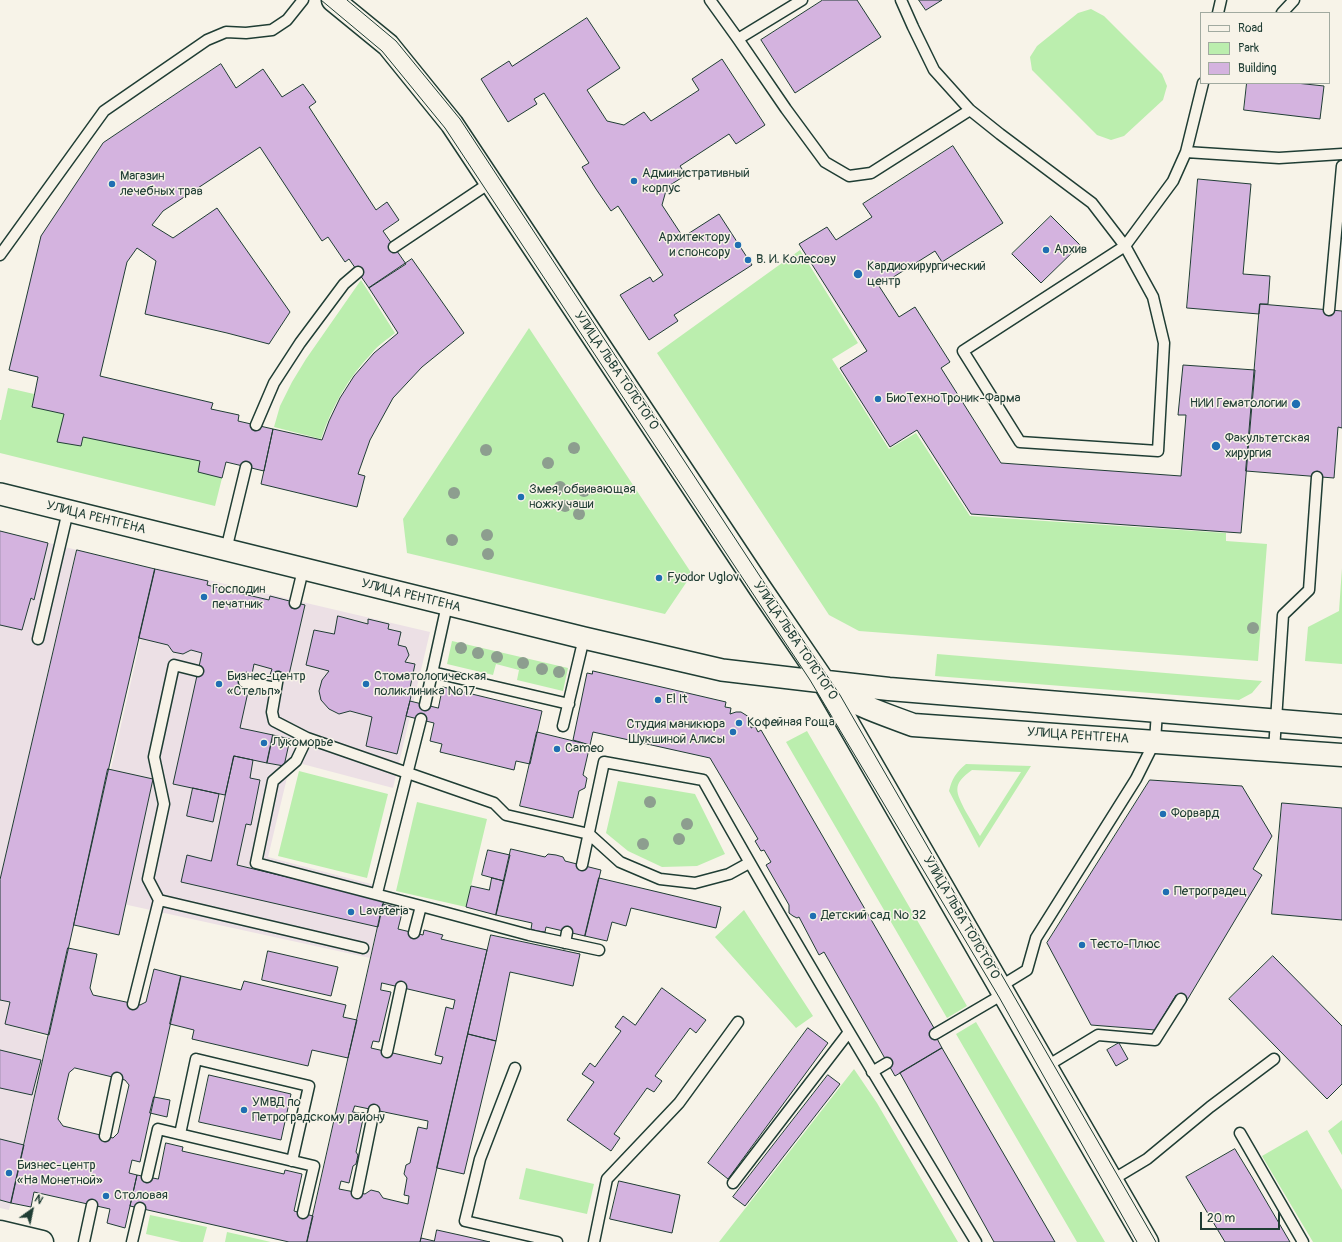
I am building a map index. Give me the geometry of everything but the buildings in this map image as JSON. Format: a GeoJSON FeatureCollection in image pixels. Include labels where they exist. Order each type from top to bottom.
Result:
{"type":"FeatureCollection","features":[{"type":"Feature","properties":{"kind":"street","name":"УЛИЦА ЛЬВА ТОЛСТОГО"},"geometry":{"type":"LineString","coordinates":[[333,0],[388,45],[452,124],[824,682],[1047,1066],[1147,1242]]}},
{"type":"Feature","properties":{"kind":"street","name":"УЛИЦА РЕНТГЕНА"},"geometry":{"type":"LineString","coordinates":[[0,494],[303,570],[722,670],[897,690],[1342,726]]}},
{"type":"Feature","properties":{"kind":"street","name":"УЛИЦА РЕНТГЕНА"},"geometry":{"type":"LineString","coordinates":[[824,682],[840,695],[867,708],[913,725],[1342,755]]}},
{"type":"Feature","properties":{"kind":"street"},"geometry":{"type":"LineString","coordinates":[[0,1232],[42,1242]]}},
{"type":"Feature","properties":{"kind":"lane"},"geometry":{"type":"LineString","coordinates":[[0,255],[104,111],[207,40],[226,32],[246,33],[272,30],[287,20],[303,0]]}},
{"type":"Feature","properties":{"kind":"lane"},"geometry":{"type":"LineString","coordinates":[[710,0],[825,162],[849,176],[871,173],[970,110]]}},
{"type":"Feature","properties":{"kind":"lane"},"geometry":{"type":"LineString","coordinates":[[738,39],[802,0]]}},
{"type":"Feature","properties":{"kind":"lane"},"geometry":{"type":"LineString","coordinates":[[901,0],[934,70],[970,110],[1092,203],[1125,246],[1153,297],[1164,343],[1158,451],[1020,442],[963,351],[1125,246],[1173,181],[1186,152],[1203,84]]}},
{"type":"Feature","properties":{"kind":"lane"},"geometry":{"type":"LineString","coordinates":[[1218,12],[1221,0]]}},
{"type":"Feature","properties":{"kind":"lane"},"geometry":{"type":"LineString","coordinates":[[1283,12],[1294,0]]}},
{"type":"Feature","properties":{"kind":"lane"},"geometry":{"type":"LineString","coordinates":[[1186,152],[1279,158],[1342,154]]}},
{"type":"Feature","properties":{"kind":"lane"},"geometry":{"type":"LineString","coordinates":[[1328,310],[1342,166]]}},
{"type":"Feature","properties":{"kind":"lane"},"geometry":{"type":"LineString","coordinates":[[394,247],[491,182]]}},
{"type":"Feature","properties":{"kind":"lane"},"geometry":{"type":"LineString","coordinates":[[256,425],[274,383],[300,342],[344,284],[358,272]]}},
{"type":"Feature","properties":{"kind":"lane"},"geometry":{"type":"LineString","coordinates":[[226,550],[246,467]]}},
{"type":"Feature","properties":{"kind":"lane"},"geometry":{"type":"LineString","coordinates":[[1274,750],[1283,615],[1309,590],[1317,477]]}},
{"type":"Feature","properties":{"kind":"lane"},"geometry":{"type":"LineString","coordinates":[[38,639],[68,511]]}},
{"type":"Feature","properties":{"kind":"lane"},"geometry":{"type":"LineString","coordinates":[[295,603],[303,570]]}},
{"type":"Feature","properties":{"kind":"lane"},"geometry":{"type":"LineString","coordinates":[[425,705],[447,605]]}},
{"type":"Feature","properties":{"kind":"lane"},"geometry":{"type":"LineString","coordinates":[[563,726],[584,638]]}},
{"type":"Feature","properties":{"kind":"lane"},"geometry":{"type":"LineString","coordinates":[[133,1004],[159,900],[148,878],[164,804],[154,757],[174,665],[198,671]]}},
{"type":"Feature","properties":{"kind":"lane"},"geometry":{"type":"LineString","coordinates":[[432,672],[569,704]]}},
{"type":"Feature","properties":{"kind":"lane"},"geometry":{"type":"LineString","coordinates":[[278,677],[272,712],[274,721],[307,738],[494,803],[506,815],[589,834],[620,862],[660,879],[695,883],[729,874],[749,863]]}},
{"type":"Feature","properties":{"kind":"lane"},"geometry":{"type":"LineString","coordinates":[[244,682],[276,688]]}},
{"type":"Feature","properties":{"kind":"lane"},"geometry":{"type":"LineString","coordinates":[[935,1034],[1003,990],[1027,970],[1036,938],[1136,779],[1155,741],[1157,712]]}},
{"type":"Feature","properties":{"kind":"lane"},"geometry":{"type":"LineString","coordinates":[[377,893],[421,719]]}},
{"type":"Feature","properties":{"kind":"lane"},"geometry":{"type":"LineString","coordinates":[[307,738],[296,761],[273,781],[256,863],[377,893],[530,935],[599,950]]}},
{"type":"Feature","properties":{"kind":"lane"},"geometry":{"type":"LineString","coordinates":[[582,865],[604,762],[703,780],[749,863],[872,1072],[976,1242]]}},
{"type":"Feature","properties":{"kind":"lane"},"geometry":{"type":"LineString","coordinates":[[159,900],[363,948]]}},
{"type":"Feature","properties":{"kind":"lane"},"geometry":{"type":"LineString","coordinates":[[414,932],[421,906]]}},
{"type":"Feature","properties":{"kind":"lane"},"geometry":{"type":"LineString","coordinates":[[565,943],[567,932]]}},
{"type":"Feature","properties":{"kind":"lane"},"geometry":{"type":"LineString","coordinates":[[387,1052],[401,987]]}},
{"type":"Feature","properties":{"kind":"lane"},"geometry":{"type":"LineString","coordinates":[[1047,1066],[1098,1035],[1156,1040],[1181,999]]}},
{"type":"Feature","properties":{"kind":"lane"},"geometry":{"type":"LineString","coordinates":[[594,1242],[607,1179],[679,1103],[738,1022]]}},
{"type":"Feature","properties":{"kind":"lane"},"geometry":{"type":"LineString","coordinates":[[732,1183],[849,1032]]}},
{"type":"Feature","properties":{"kind":"lane"},"geometry":{"type":"LineString","coordinates":[[180,1134],[196,1059],[294,1082],[308,1086],[292,1161]]}},
{"type":"Feature","properties":{"kind":"lane"},"geometry":{"type":"LineString","coordinates":[[1112,1180],[1147,1159],[1210,1107],[1274,1059]]}},
{"type":"Feature","properties":{"kind":"lane"},"geometry":{"type":"LineString","coordinates":[[872,1072],[887,1063]]}},
{"type":"Feature","properties":{"kind":"lane"},"geometry":{"type":"LineString","coordinates":[[515,1068],[480,1159],[465,1222],[556,1242]]}},
{"type":"Feature","properties":{"kind":"lane"},"geometry":{"type":"LineString","coordinates":[[105,1136],[117,1078]]}},
{"type":"Feature","properties":{"kind":"lane"},"geometry":{"type":"LineString","coordinates":[[357,1193],[374,1110]]}},
{"type":"Feature","properties":{"kind":"lane"},"geometry":{"type":"LineString","coordinates":[[147,1177],[158,1129],[180,1134],[314,1166],[303,1213]]}},
{"type":"Feature","properties":{"kind":"lane"},"geometry":{"type":"LineString","coordinates":[[1240,1133],[1303,1242]]}},
{"type":"Feature","properties":{"kind":"lane"},"geometry":{"type":"LineString","coordinates":[[84,1242],[92,1205]]}},
{"type":"Feature","properties":{"kind":"lane"},"geometry":{"type":"LineString","coordinates":[[132,1242],[140,1208]]}},
{"type":"Feature","properties":{"kind":"shaded area"},"geometry":{"type":"Polygon","coordinates":[[[0,531],[77,550],[0,880],[0,531]]]}},
{"type":"Feature","properties":{"kind":"shaded area"},"geometry":{"type":"Polygon","coordinates":[[[157,568],[430,632],[393,788],[291,761],[268,857],[386,888],[370,958],[82,895],[157,568]]]}},
{"type":"Feature","properties":{"kind":"shaded area"},"geometry":{"type":"Polygon","coordinates":[[[0,1000],[10,1002],[5,1024],[47,1037],[9,1210],[0,1208],[0,1000]]]}},
{"type":"Feature","properties":{"kind":"green space"},"geometry":{"type":"Polygon","coordinates":[[[1091,9],[1104,16],[1162,74],[1167,86],[1163,100],[1124,136],[1111,140],[1097,135],[1032,70],[1030,57],[1037,46],[1078,13],[1091,9]]]}},
{"type":"Feature","properties":{"kind":"green space"},"geometry":{"type":"Polygon","coordinates":[[[800,250],[858,343],[832,359],[889,449],[916,433],[970,516],[1226,533],[1226,541],[1267,544],[1258,661],[859,631],[829,615],[657,353],[800,250]]]}},
{"type":"Feature","properties":{"kind":"green space"},"geometry":{"type":"Polygon","coordinates":[[[361,280],[395,333],[374,350],[348,382],[330,415],[321,439],[274,427],[280,406],[292,382],[306,359],[361,280]]]}},
{"type":"Feature","properties":{"kind":"green space"},"geometry":{"type":"Polygon","coordinates":[[[529,328],[692,574],[665,614],[407,553],[403,519],[529,328]]]}},
{"type":"Feature","properties":{"kind":"green space"},"geometry":{"type":"Polygon","coordinates":[[[8,388],[34,394],[32,407],[64,414],[58,442],[81,446],[83,437],[200,461],[198,472],[222,478],[215,506],[0,453],[0,420],[8,388]]]}},
{"type":"Feature","properties":{"kind":"green space"},"geometry":{"type":"Polygon","coordinates":[[[1342,568],[1342,664],[1305,661],[1308,627],[1339,611],[1342,568]]]}},
{"type":"Feature","properties":{"kind":"green space"},"geometry":{"type":"Polygon","coordinates":[[[452,641],[568,668],[563,691],[517,680],[519,670],[496,664],[493,675],[447,664],[452,641]]]}},
{"type":"Feature","properties":{"kind":"green space"},"geometry":{"type":"Polygon","coordinates":[[[937,654],[1262,681],[1252,693],[1239,700],[935,676],[937,654]]]}},
{"type":"Feature","properties":{"kind":"green space"},"geometry":{"type":"Polygon","coordinates":[[[807,731],[967,1006],[947,1018],[786,742],[807,731]]]}},
{"type":"Feature","properties":{"kind":"green space"},"geometry":{"type":"Polygon","coordinates":[[[966,764],[1031,766],[979,848],[949,791],[955,776],[966,764]],[[972,770],[961,780],[957,789],[958,794],[966,812],[980,836],[1021,772],[972,770]]]}},
{"type":"Feature","properties":{"kind":"green space"},"geometry":{"type":"Polygon","coordinates":[[[299,771],[388,794],[367,878],[278,856],[299,771]]]}},
{"type":"Feature","properties":{"kind":"green space"},"geometry":{"type":"Polygon","coordinates":[[[618,781],[695,794],[725,854],[697,866],[662,867],[628,851],[606,833],[618,781]]]}},
{"type":"Feature","properties":{"kind":"green space"},"geometry":{"type":"Polygon","coordinates":[[[417,802],[487,819],[466,907],[396,891],[417,802]]]}},
{"type":"Feature","properties":{"kind":"green space"},"geometry":{"type":"Polygon","coordinates":[[[744,910],[813,1016],[796,1028],[715,937],[744,910]]]}},
{"type":"Feature","properties":{"kind":"green space"},"geometry":{"type":"Polygon","coordinates":[[[976,1022],[1105,1242],[1077,1242],[956,1034],[976,1022]]]}},
{"type":"Feature","properties":{"kind":"green space"},"geometry":{"type":"Polygon","coordinates":[[[854,1069],[877,1103],[958,1242],[719,1242],[854,1069]]]}},
{"type":"Feature","properties":{"kind":"green space"},"geometry":{"type":"Polygon","coordinates":[[[1342,1120],[1342,1155],[1328,1131],[1342,1120]]]}},
{"type":"Feature","properties":{"kind":"green space"},"geometry":{"type":"Polygon","coordinates":[[[1307,1130],[1342,1190],[1342,1242],[1313,1242],[1262,1156],[1307,1130]]]}},
{"type":"Feature","properties":{"kind":"green space"},"geometry":{"type":"Polygon","coordinates":[[[526,1168],[594,1184],[587,1214],[519,1199],[526,1168]]]}},
{"type":"Feature","properties":{"kind":"green space"},"geometry":{"type":"Polygon","coordinates":[[[150,1215],[207,1227],[203,1242],[181,1242],[146,1234],[150,1215]]]}},
{"type":"Feature","properties":{"kind":"green space"},"geometry":{"type":"Polygon","coordinates":[[[227,1232],[271,1242],[225,1242],[227,1232]]]}},
{"type":"Feature","properties":{"kind":"tram line"},"geometry":{"type":"LineString","coordinates":[[321,0],[382,51],[445,128],[810,680],[999,997],[1137,1242]]}},
{"type":"Feature","properties":{"kind":"tram line"},"geometry":{"type":"LineString","coordinates":[[347,0],[396,41],[460,119],[765,584],[840,695],[1156,1242]]}},
{"type":"Feature","properties":{"kind":"place","name":"Административный корпус"},"geometry":{"type":"Point","coordinates":[634,181]}},
{"type":"Feature","properties":{"kind":"place","name":"Магазин лечебных трав"},"geometry":{"type":"Point","coordinates":[112,184]}},
{"type":"Feature","properties":{"kind":"place","name":"Архитектору и спонсору"},"geometry":{"type":"Point","coordinates":[738,245]}},
{"type":"Feature","properties":{"kind":"place","name":"Архив"},"geometry":{"type":"Point","coordinates":[1046,250]}},
{"type":"Feature","properties":{"kind":"place","name":"В. И. Колесову"},"geometry":{"type":"Point","coordinates":[748,260]}},
{"type":"Feature","properties":{"kind":"place","name":"Кардиохирургический центр"},"geometry":{"type":"Point","coordinates":[858,274]}},
{"type":"Feature","properties":{"kind":"place","name":"БиоТехноТроник-Фарма"},"geometry":{"type":"Point","coordinates":[878,399]}},
{"type":"Feature","properties":{"kind":"place","name":"НИИ Гематологии"},"geometry":{"type":"Point","coordinates":[1296,404]}},
{"type":"Feature","properties":{"kind":"place","name":"Факультетская хирургия"},"geometry":{"type":"Point","coordinates":[1216,446]}},
{"type":"Feature","properties":{"kind":"place","name":"Змея, обвивающая ножку чаши"},"geometry":{"type":"Point","coordinates":[521,497]}},
{"type":"Feature","properties":{"kind":"place","name":"Fyodor Uglov"},"geometry":{"type":"Point","coordinates":[659,578]}},
{"type":"Feature","properties":{"kind":"place","name":"Господин печатник"},"geometry":{"type":"Point","coordinates":[204,597]}},
{"type":"Feature","properties":{"kind":"place","name":"Бизнес-центр «Стельп»"},"geometry":{"type":"Point","coordinates":[219,684]}},
{"type":"Feature","properties":{"kind":"place","name":"Стоматологическая поликлиника №17"},"geometry":{"type":"Point","coordinates":[366,684]}},
{"type":"Feature","properties":{"kind":"place","name":"El It"},"geometry":{"type":"Point","coordinates":[658,700]}},
{"type":"Feature","properties":{"kind":"place","name":"Кофейная Роща"},"geometry":{"type":"Point","coordinates":[739,723]}},
{"type":"Feature","properties":{"kind":"place","name":"Студия маникюра Шукшиной Алисы"},"geometry":{"type":"Point","coordinates":[733,732]}},
{"type":"Feature","properties":{"kind":"place","name":"Лукоморье"},"geometry":{"type":"Point","coordinates":[264,743]}},
{"type":"Feature","properties":{"kind":"place","name":"Cameo"},"geometry":{"type":"Point","coordinates":[557,749]}},
{"type":"Feature","properties":{"kind":"place","name":"Форвард"},"geometry":{"type":"Point","coordinates":[1163,814]}},
{"type":"Feature","properties":{"kind":"place","name":"Петроградец"},"geometry":{"type":"Point","coordinates":[1166,892]}},
{"type":"Feature","properties":{"kind":"place","name":"Lavateria"},"geometry":{"type":"Point","coordinates":[351,912]}},
{"type":"Feature","properties":{"kind":"place","name":"Детский сад № 32"},"geometry":{"type":"Point","coordinates":[813,916]}},
{"type":"Feature","properties":{"kind":"place","name":"Тесто-Плюс"},"geometry":{"type":"Point","coordinates":[1082,945]}},
{"type":"Feature","properties":{"kind":"place","name":"УМВД по Петроградскому району"},"geometry":{"type":"Point","coordinates":[244,1110]}},
{"type":"Feature","properties":{"kind":"place","name":"Бизнес-центр «На Монетной»"},"geometry":{"type":"Point","coordinates":[9,1173]}},
{"type":"Feature","properties":{"kind":"place","name":"Столовая"},"geometry":{"type":"Point","coordinates":[106,1196]}}]}
